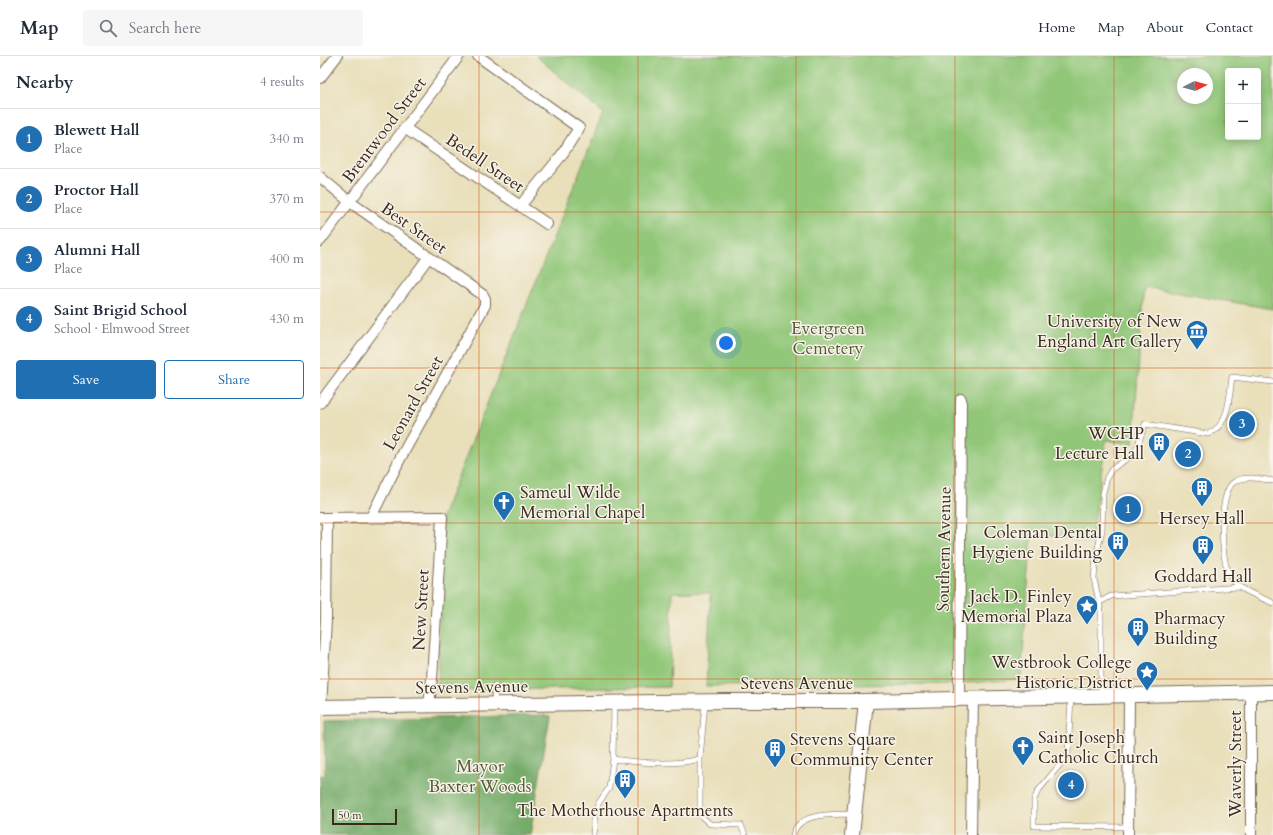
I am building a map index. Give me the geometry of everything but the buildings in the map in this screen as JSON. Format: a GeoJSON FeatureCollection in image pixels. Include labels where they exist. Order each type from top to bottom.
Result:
{"type":"FeatureCollection","features":[{"type":"Feature","properties":{"kind":"main road","name":"Stevens Avenue"},"geometry":{"type":"LineString","coordinates":[[321,707],[706,701],[866,701],[1273,692]]}},
{"type":"Feature","properties":{"kind":"main road"},"geometry":{"type":"LineString","coordinates":[[852,835],[866,701]]}},
{"type":"Feature","properties":{"kind":"street"},"geometry":{"type":"LineString","coordinates":[[320,78],[336,56]]}},
{"type":"Feature","properties":{"kind":"street","name":"Brentwood Street"},"geometry":{"type":"LineString","coordinates":[[320,242],[406,129],[459,56]]}},
{"type":"Feature","properties":{"kind":"street"},"geometry":{"type":"LineString","coordinates":[[478,56],[579,128],[561,156],[520,206]]}},
{"type":"Feature","properties":{"kind":"street","name":"Bedell Street"},"geometry":{"type":"LineString","coordinates":[[406,129],[547,224]]}},
{"type":"Feature","properties":{"kind":"street","name":"Best Street"},"geometry":{"type":"LineString","coordinates":[[320,177],[350,202],[483,295],[485,305]]}},
{"type":"Feature","properties":{"kind":"street"},"geometry":{"type":"LineString","coordinates":[[320,403],[428,258]]}},
{"type":"Feature","properties":{"kind":"street","name":"Leonard Street"},"geometry":{"type":"LineString","coordinates":[[371,518],[401,457],[485,305]]}},
{"type":"Feature","properties":{"kind":"street","name":"Southern Avenue"},"geometry":{"type":"LineString","coordinates":[[959,698],[961,399]]}},
{"type":"Feature","properties":{"kind":"street","name":"New Street"},"geometry":{"type":"LineString","coordinates":[[371,518],[442,517],[429,705]]}},
{"type":"Feature","properties":{"kind":"street"},"geometry":{"type":"LineString","coordinates":[[321,707],[326,620],[324,518],[371,518]]}},
{"type":"Feature","properties":{"kind":"street","name":"Waverly Street"},"geometry":{"type":"LineString","coordinates":[[1250,835],[1251,692]]}},
{"type":"Feature","properties":{"kind":"street"},"geometry":{"type":"LineString","coordinates":[[1128,831],[1129,695]]}},
{"type":"Feature","properties":{"kind":"street"},"geometry":{"type":"LineString","coordinates":[[970,835],[973,698]]}},
{"type":"Feature","properties":{"kind":"lane"},"geometry":{"type":"LineString","coordinates":[[1102,695],[1100,602],[1094,579],[1096,557],[1102,530],[1103,493],[1107,477],[1112,470],[1135,453],[1145,424],[1208,434],[1216,431],[1227,413],[1232,376],[1273,382]]}},
{"type":"Feature","properties":{"kind":"lane"},"geometry":{"type":"LineString","coordinates":[[1273,481],[1244,478],[1236,481],[1227,491],[1224,506],[1224,560],[1230,577],[1240,587],[1273,603]]}},
{"type":"Feature","properties":{"kind":"lane"},"geometry":{"type":"LineString","coordinates":[[1100,602],[1111,596],[1240,587]]}},
{"type":"Feature","properties":{"kind":"lane"},"geometry":{"type":"LineString","coordinates":[[494,704],[495,685]]}},
{"type":"Feature","properties":{"kind":"lane"},"geometry":{"type":"LineString","coordinates":[[1071,696],[1068,755],[1038,791],[1034,800],[1034,826],[1128,831]]}},
{"type":"Feature","properties":{"kind":"lane"},"geometry":{"type":"LineString","coordinates":[[706,701],[700,759],[700,815],[710,824],[741,825],[745,835]]}},
{"type":"Feature","properties":{"kind":"lane"},"geometry":{"type":"LineString","coordinates":[[594,835],[595,814],[598,804],[609,788],[613,759],[614,703]]}},
{"type":"Feature","properties":{"kind":"lane"},"geometry":{"type":"LineString","coordinates":[[613,759],[635,762],[689,762],[700,759]]}},
{"type":"Feature","properties":{"kind":"lane"},"geometry":{"type":"LineString","coordinates":[[793,835],[794,829],[804,820],[816,816],[854,814]]}},
{"type":"Feature","properties":{"kind":"green space","name":"Evergreen Cemetery"},"geometry":{"type":"Polygon","coordinates":[[[536,56],[1273,56],[1273,309],[1144,287],[1133,444],[1106,440],[1091,543],[1032,532],[1021,679],[954,684],[706,686],[711,593],[672,592],[669,687],[438,691],[442,517],[603,113],[536,56]]]}},
{"type":"Feature","properties":{"kind":"green space","name":"Mayor Baxter Woods"},"geometry":{"type":"Polygon","coordinates":[[[550,716],[530,835],[320,835],[320,776],[325,775],[324,721],[550,716]]]}},
{"type":"Feature","properties":{"kind":"place","name":"University of New England Art Gallery"},"geometry":{"type":"Point","coordinates":[1197,350]}},
{"type":"Feature","properties":{"kind":"place","name":"Alumni Hall"},"geometry":{"type":"Point","coordinates":[1242,424]}},
{"type":"Feature","properties":{"kind":"place","name":"Proctor Hall"},"geometry":{"type":"Point","coordinates":[1188,454]}},
{"type":"Feature","properties":{"kind":"place","name":"WCHP Lecture Hall"},"geometry":{"type":"Point","coordinates":[1159,462]}},
{"type":"Feature","properties":{"kind":"place","name":"Hersey Hall"},"geometry":{"type":"Point","coordinates":[1202,508]}},
{"type":"Feature","properties":{"kind":"place","name":"Blewett Hall"},"geometry":{"type":"Point","coordinates":[1128,509]}},
{"type":"Feature","properties":{"kind":"place","name":"Sameul Wilde Memorial Chapel"},"geometry":{"type":"Point","coordinates":[504,522]}},
{"type":"Feature","properties":{"kind":"place","name":"Coleman Dental Hygiene Building"},"geometry":{"type":"Point","coordinates":[1118,562]}},
{"type":"Feature","properties":{"kind":"place","name":"Goddard Hall"},"geometry":{"type":"Point","coordinates":[1203,566]}},
{"type":"Feature","properties":{"kind":"place","name":"Jack D. Finley Memorial Plaza"},"geometry":{"type":"Point","coordinates":[1087,626]}},
{"type":"Feature","properties":{"kind":"place","name":"Pharmacy Building"},"geometry":{"type":"Point","coordinates":[1138,648]}},
{"type":"Feature","properties":{"kind":"place","name":"Westbrook College Historic District"},"geometry":{"type":"Point","coordinates":[1147,692]}},
{"type":"Feature","properties":{"kind":"place","name":"Saint Joseph Catholic Church"},"geometry":{"type":"Point","coordinates":[1023,766]}},
{"type":"Feature","properties":{"kind":"place","name":"Stevens Square Community Center"},"geometry":{"type":"Point","coordinates":[775,768]}},
{"type":"Feature","properties":{"kind":"place","name":"Saint Brigid School"},"geometry":{"type":"Point","coordinates":[1071,785]}},
{"type":"Feature","properties":{"kind":"place","name":"The Motherhouse Apartments"},"geometry":{"type":"Point","coordinates":[625,800]}}]}
